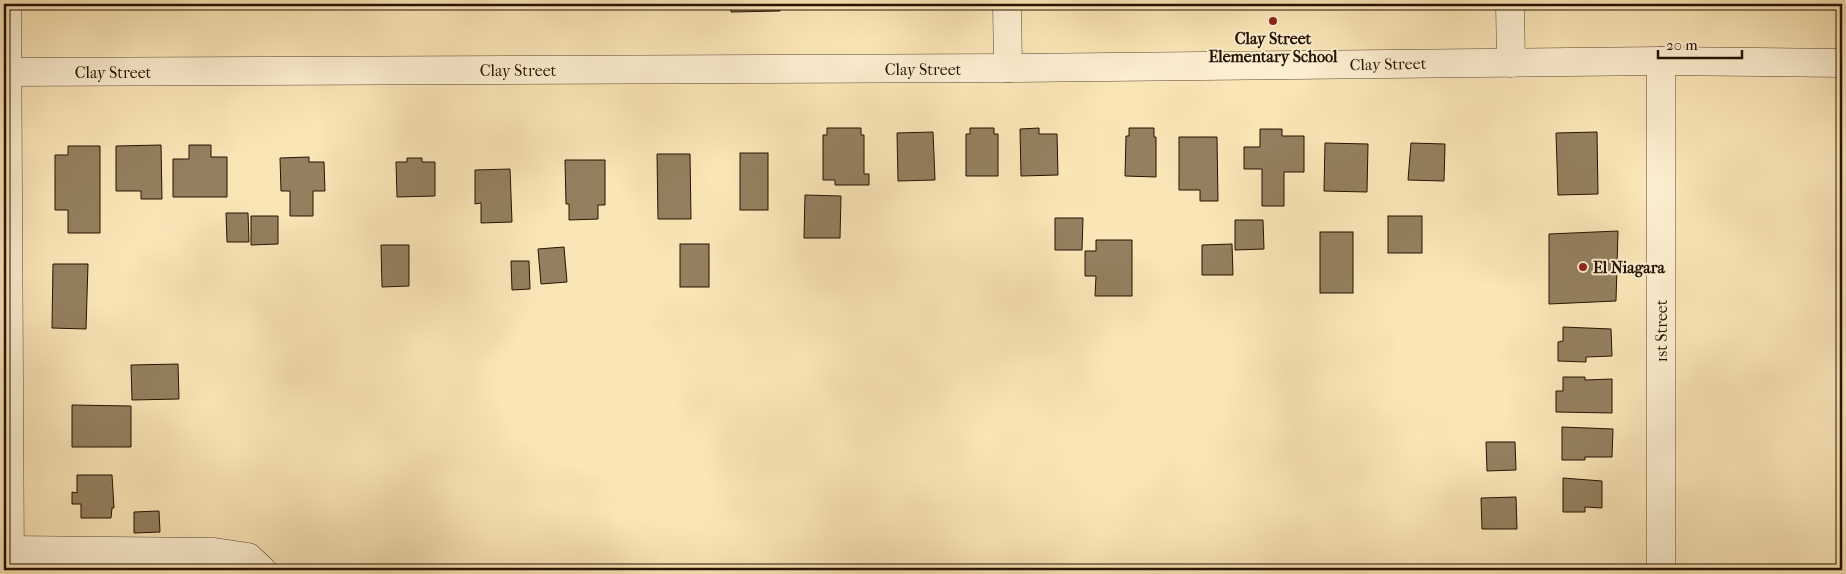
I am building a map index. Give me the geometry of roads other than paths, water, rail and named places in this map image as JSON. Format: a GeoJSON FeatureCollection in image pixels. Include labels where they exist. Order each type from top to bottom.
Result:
{"type":"FeatureCollection","features":[{"type":"Feature","properties":{"kind":"street"},"geometry":{"type":"LineString","coordinates":[[7,4],[7,494],[10,560],[214,552],[248,557],[262,570]]}},
{"type":"Feature","properties":{"kind":"street"},"geometry":{"type":"LineString","coordinates":[[1007,4],[1008,68]]}},
{"type":"Feature","properties":{"kind":"street"},"geometry":{"type":"LineString","coordinates":[[1510,4],[1511,63]]}},
{"type":"Feature","properties":{"kind":"street","name":"Clay Street"},"geometry":{"type":"LineString","coordinates":[[6,72],[1008,68],[1661,61],[1842,63]]}},
{"type":"Feature","properties":{"kind":"street","name":"1st Street"},"geometry":{"type":"LineString","coordinates":[[1661,61],[1661,570]]}},
{"type":"Feature","properties":{"kind":"place","name":"Clay Street Elementary School"},"geometry":{"type":"Point","coordinates":[1273,21]}},
{"type":"Feature","properties":{"kind":"place","name":"El Niagara"},"geometry":{"type":"Point","coordinates":[1583,267]}}]}
